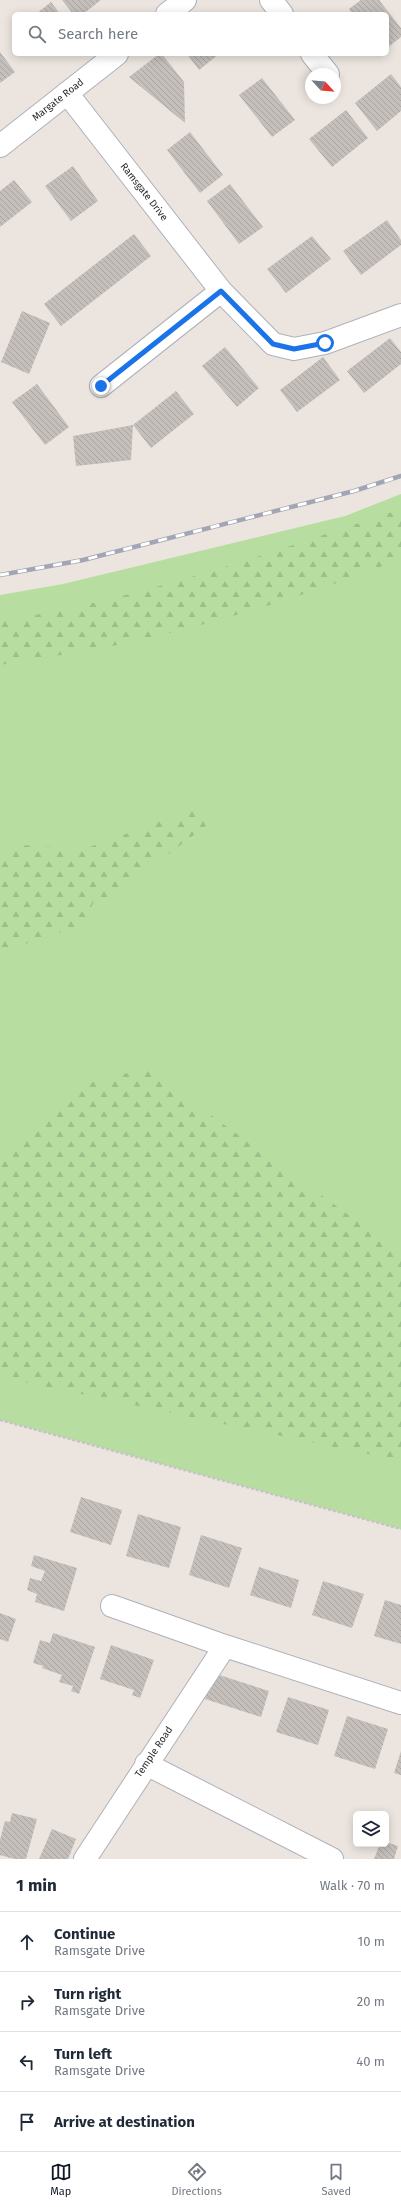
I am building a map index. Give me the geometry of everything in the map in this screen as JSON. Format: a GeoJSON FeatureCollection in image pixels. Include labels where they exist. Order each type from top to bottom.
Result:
{"type":"FeatureCollection","features":[{"type":"Feature","properties":{"kind":"street"},"geometry":{"type":"LineString","coordinates":[[170,12],[185,0]]}},
{"type":"Feature","properties":{"kind":"street"},"geometry":{"type":"LineString","coordinates":[[271,0],[280,12]]}},
{"type":"Feature","properties":{"kind":"street","name":"Margate Road"},"geometry":{"type":"LineString","coordinates":[[0,146],[114,56]]}},
{"type":"Feature","properties":{"kind":"street"},"geometry":{"type":"LineString","coordinates":[[314,56],[323,68]]}},
{"type":"Feature","properties":{"kind":"street","name":"Ramsgate Drive"},"geometry":{"type":"LineString","coordinates":[[67,93],[221,291],[273,344],[294,349],[325,343],[401,315]]}},
{"type":"Feature","properties":{"kind":"street"},"geometry":{"type":"LineString","coordinates":[[101,386],[221,291]]}},
{"type":"Feature","properties":{"kind":"street"},"geometry":{"type":"LineString","coordinates":[[112,1606],[225,1646],[401,1703]]}},
{"type":"Feature","properties":{"kind":"street","name":"Temple Road"},"geometry":{"type":"LineString","coordinates":[[85,1859],[146,1764],[225,1646]]}},
{"type":"Feature","properties":{"kind":"street"},"geometry":{"type":"LineString","coordinates":[[146,1764],[332,1859]]}},
{"type":"Feature","properties":{"kind":"path"},"geometry":{"type":"LineString","coordinates":[[0,1420],[401,1529]]}},
{"type":"Feature","properties":{"kind":"green space"},"geometry":{"type":"Polygon","coordinates":[[[401,494],[401,1529],[0,1420],[0,595],[63,584],[345,516],[401,494]]]}},
{"type":"Feature","properties":{"kind":"green space"},"geometry":{"type":"Polygon","coordinates":[[[401,509],[401,559],[339,582],[213,622],[112,646],[0,665],[0,621],[102,601],[153,588],[203,574],[401,509]]]}},
{"type":"Feature","properties":{"kind":"green space"},"geometry":{"type":"Polygon","coordinates":[[[192,810],[214,820],[111,897],[96,898],[81,926],[0,952],[0,857],[22,845],[84,849],[192,810]]]}},
{"type":"Feature","properties":{"kind":"green space"},"geometry":{"type":"Polygon","coordinates":[[[146,1068],[401,1253],[401,1461],[0,1377],[0,1159],[79,1086],[146,1068]]]}},
{"type":"Feature","properties":{"kind":"building"},"geometry":{"type":"Polygon","coordinates":[[[62,0],[101,0],[86,12],[71,12],[62,0]]]}},
{"type":"Feature","properties":{"kind":"building"},"geometry":{"type":"Polygon","coordinates":[[[361,0],[379,0],[388,12],[351,12],[349,9],[361,0]]]}},
{"type":"Feature","properties":{"kind":"building"},"geometry":{"type":"Polygon","coordinates":[[[51,2],[58,12],[38,12],[51,2]]]}},
{"type":"Feature","properties":{"kind":"building"},"geometry":{"type":"Polygon","coordinates":[[[389,13],[401,28],[401,37],[389,46],[389,13]]]}},
{"type":"Feature","properties":{"kind":"building"},"geometry":{"type":"Polygon","coordinates":[[[0,52],[15,72],[0,83],[0,52]]]}},
{"type":"Feature","properties":{"kind":"building"},"geometry":{"type":"Polygon","coordinates":[[[156,56],[164,56],[184,82],[185,123],[129,77],[156,56]]]}},
{"type":"Feature","properties":{"kind":"building"},"geometry":{"type":"Polygon","coordinates":[[[188,56],[216,56],[199,70],[188,56]]]}},
{"type":"Feature","properties":{"kind":"building"},"geometry":{"type":"Polygon","coordinates":[[[391,74],[401,87],[401,111],[377,131],[355,103],[391,74]]]}},
{"type":"Feature","properties":{"kind":"building"},"geometry":{"type":"Polygon","coordinates":[[[262,78],[295,120],[272,137],[239,95],[262,78]]]}},
{"type":"Feature","properties":{"kind":"building"},"geometry":{"type":"Polygon","coordinates":[[[346,110],[368,138],[332,167],[309,139],[346,110]]]}},
{"type":"Feature","properties":{"kind":"building"},"geometry":{"type":"Polygon","coordinates":[[[190,132],[223,175],[200,193],[167,150],[190,132]]]}},
{"type":"Feature","properties":{"kind":"building"},"geometry":{"type":"Polygon","coordinates":[[[73,166],[98,201],[71,221],[45,186],[73,166]]]}},
{"type":"Feature","properties":{"kind":"building"},"geometry":{"type":"Polygon","coordinates":[[[14,180],[32,202],[0,227],[0,191],[14,180]]]}},
{"type":"Feature","properties":{"kind":"building"},"geometry":{"type":"Polygon","coordinates":[[[230,184],[263,227],[239,244],[207,201],[230,184]]]}},
{"type":"Feature","properties":{"kind":"building"},"geometry":{"type":"Polygon","coordinates":[[[387,220],[401,240],[401,245],[361,275],[343,251],[387,220]]]}},
{"type":"Feature","properties":{"kind":"building"},"geometry":{"type":"Polygon","coordinates":[[[134,234],[151,256],[61,326],[44,304],[134,234]]]}},
{"type":"Feature","properties":{"kind":"building"},"geometry":{"type":"Polygon","coordinates":[[[312,236],[331,259],[286,293],[267,269],[312,236]]]}},
{"type":"Feature","properties":{"kind":"building"},"geometry":{"type":"Polygon","coordinates":[[[22,311],[50,323],[29,374],[1,362],[22,311]]]}},
{"type":"Feature","properties":{"kind":"building"},"geometry":{"type":"Polygon","coordinates":[[[390,338],[401,352],[401,364],[364,393],[347,371],[390,338]]]}},
{"type":"Feature","properties":{"kind":"building"},"geometry":{"type":"Polygon","coordinates":[[[225,347],[259,388],[237,407],[202,366],[225,347]]]}},
{"type":"Feature","properties":{"kind":"building"},"geometry":{"type":"Polygon","coordinates":[[[323,357],[340,380],[297,412],[280,390],[323,357]]]}},
{"type":"Feature","properties":{"kind":"building"},"geometry":{"type":"Polygon","coordinates":[[[37,384],[69,427],[45,445],[12,402],[37,384]]]}},
{"type":"Feature","properties":{"kind":"building"},"geometry":{"type":"Polygon","coordinates":[[[176,391],[194,414],[151,448],[133,425],[176,391]]]}},
{"type":"Feature","properties":{"kind":"building"},"geometry":{"type":"Polygon","coordinates":[[[133,425],[131,460],[76,466],[73,436],[133,425]]]}},
{"type":"Feature","properties":{"kind":"building"},"geometry":{"type":"Polygon","coordinates":[[[81,1497],[122,1510],[111,1545],[70,1532],[81,1497]]]}},
{"type":"Feature","properties":{"kind":"building"},"geometry":{"type":"Polygon","coordinates":[[[138,1514],[181,1527],[169,1568],[126,1556],[138,1514]]]}},
{"type":"Feature","properties":{"kind":"building"},"geometry":{"type":"Polygon","coordinates":[[[201,1535],[242,1548],[229,1588],[189,1575],[201,1535]]]}},
{"type":"Feature","properties":{"kind":"building"},"geometry":{"type":"Polygon","coordinates":[[[34,1555],[77,1568],[64,1611],[35,1602],[37,1594],[27,1590],[30,1578],[41,1581],[45,1571],[31,1566],[34,1555]]]}},
{"type":"Feature","properties":{"kind":"building"},"geometry":{"type":"Polygon","coordinates":[[[259,1567],[299,1580],[291,1608],[250,1595],[259,1567]]]}},
{"type":"Feature","properties":{"kind":"building"},"geometry":{"type":"Polygon","coordinates":[[[323,1581],[364,1594],[352,1628],[312,1615],[323,1581]]]}},
{"type":"Feature","properties":{"kind":"building"},"geometry":{"type":"Polygon","coordinates":[[[385,1600],[401,1605],[401,1644],[374,1636],[385,1600]]]}},
{"type":"Feature","properties":{"kind":"building"},"geometry":{"type":"Polygon","coordinates":[[[0,1613],[16,1619],[8,1642],[0,1639],[0,1613]]]}},
{"type":"Feature","properties":{"kind":"building"},"geometry":{"type":"Polygon","coordinates":[[[53,1633],[95,1647],[79,1694],[71,1691],[73,1686],[59,1682],[62,1675],[33,1663],[40,1640],[50,1643],[53,1633]]]}},
{"type":"Feature","properties":{"kind":"building"},"geometry":{"type":"Polygon","coordinates":[[[111,1645],[154,1660],[140,1698],[132,1695],[134,1690],[100,1679],[111,1645]]]}},
{"type":"Feature","properties":{"kind":"building"},"geometry":{"type":"Polygon","coordinates":[[[213,1673],[269,1691],[261,1717],[205,1699],[213,1673]]]}},
{"type":"Feature","properties":{"kind":"building"},"geometry":{"type":"Polygon","coordinates":[[[288,1697],[329,1710],[318,1745],[276,1732],[288,1697]]]}},
{"type":"Feature","properties":{"kind":"building"},"geometry":{"type":"Polygon","coordinates":[[[347,1716],[388,1729],[375,1769],[334,1756],[347,1716]]]}},
{"type":"Feature","properties":{"kind":"building"},"geometry":{"type":"Polygon","coordinates":[[[401,1751],[401,1775],[394,1773],[401,1751]]]}},
{"type":"Feature","properties":{"kind":"building"},"geometry":{"type":"Polygon","coordinates":[[[12,1813],[37,1819],[26,1859],[14,1859],[0,1855],[0,1840],[5,1821],[10,1822],[12,1813]]]}},
{"type":"Feature","properties":{"kind":"building"},"geometry":{"type":"Polygon","coordinates":[[[52,1829],[76,1839],[68,1859],[39,1859],[52,1829]]]}},
{"type":"Feature","properties":{"kind":"building"},"geometry":{"type":"Polygon","coordinates":[[[389,1843],[398,1846],[394,1859],[374,1859],[379,1847],[389,1847],[389,1843]]]}},
{"type":"Feature","properties":{"kind":"railway"},"geometry":{"type":"LineString","coordinates":[[0,575],[83,560],[354,491],[401,476]]}},
{"type":"Feature","properties":{"kind":"route"},"geometry":{"type":"LineString","coordinates":[[101,386],[221,291],[273,344],[294,349],[325,343]]}}]}
